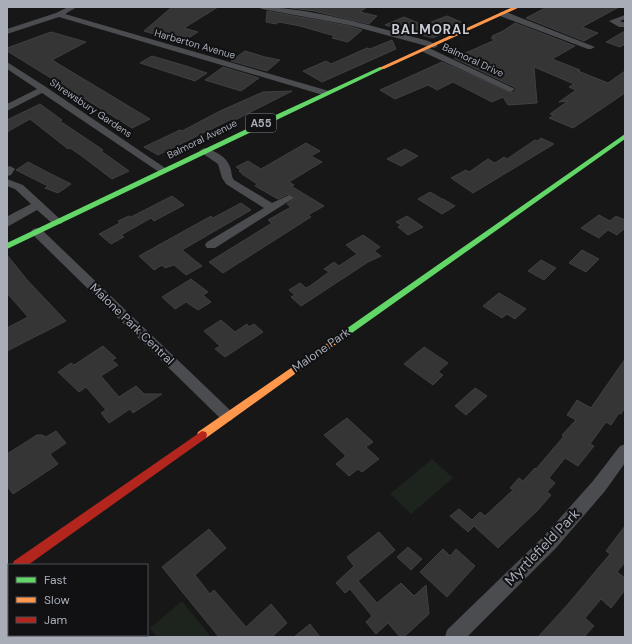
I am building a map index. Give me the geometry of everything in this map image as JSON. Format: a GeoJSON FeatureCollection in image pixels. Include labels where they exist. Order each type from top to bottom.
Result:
{"type":"FeatureCollection","features":[{"type":"Feature","properties":{"kind":"main road","name":"Balmoral Avenue"},"geometry":{"type":"LineString","coordinates":[[7,246],[326,93],[430,48],[517,7]]}},
{"type":"Feature","properties":{"kind":"main road","name":"Malone Park"},"geometry":{"type":"LineString","coordinates":[[19,564],[625,136]]}},
{"type":"Feature","properties":{"kind":"street"},"geometry":{"type":"LineString","coordinates":[[7,32],[59,15],[73,7]]}},
{"type":"Feature","properties":{"kind":"street","name":"Balmoral Drive"},"geometry":{"type":"LineString","coordinates":[[262,7],[328,18],[405,37],[511,89]]}},
{"type":"Feature","properties":{"kind":"street"},"geometry":{"type":"LineString","coordinates":[[503,14],[591,47]]}},
{"type":"Feature","properties":{"kind":"street","name":"Harberton Avenue"},"geometry":{"type":"LineString","coordinates":[[59,15],[326,93]]}},
{"type":"Feature","properties":{"kind":"street"},"geometry":{"type":"LineString","coordinates":[[622,25],[613,21],[625,17]]}},
{"type":"Feature","properties":{"kind":"street","name":"Shrewsbury Gardens"},"geometry":{"type":"LineString","coordinates":[[7,65],[163,170]]}},
{"type":"Feature","properties":{"kind":"street"},"geometry":{"type":"LineString","coordinates":[[7,108],[43,89]]}},
{"type":"Feature","properties":{"kind":"street"},"geometry":{"type":"LineString","coordinates":[[204,151],[225,165],[226,178],[230,182],[272,208]]}},
{"type":"Feature","properties":{"kind":"street"},"geometry":{"type":"LineString","coordinates":[[7,182],[19,187],[57,222]]}},
{"type":"Feature","properties":{"kind":"street"},"geometry":{"type":"LineString","coordinates":[[211,245],[289,198]]}},
{"type":"Feature","properties":{"kind":"street"},"geometry":{"type":"LineString","coordinates":[[7,223],[12,218],[39,205]]}},
{"type":"Feature","properties":{"kind":"street","name":"Malone Park Central"},"geometry":{"type":"LineString","coordinates":[[37,232],[227,416]]}},
{"type":"Feature","properties":{"kind":"street","name":"Myrtlefield Park"},"geometry":{"type":"LineString","coordinates":[[454,637],[550,542],[599,486],[625,451]]}},
{"type":"Feature","properties":{"kind":"shaded area"},"geometry":{"type":"Polygon","coordinates":[[[432,459],[453,478],[411,514],[390,494],[432,459]]]}},
{"type":"Feature","properties":{"kind":"shaded area"},"geometry":{"type":"Polygon","coordinates":[[[182,601],[211,637],[157,637],[150,628],[182,601]]]}},
{"type":"Feature","properties":{"kind":"building"},"geometry":{"type":"Polygon","coordinates":[[[172,7],[218,7],[184,28],[198,32],[182,42],[144,31],[172,7]]]}},
{"type":"Feature","properties":{"kind":"building"},"geometry":{"type":"Polygon","coordinates":[[[284,7],[367,7],[360,12],[377,16],[369,24],[314,11],[284,7]]]}},
{"type":"Feature","properties":{"kind":"building"},"geometry":{"type":"Polygon","coordinates":[[[547,7],[619,7],[582,27],[598,33],[584,41],[526,18],[547,7]]]}},
{"type":"Feature","properties":{"kind":"building"},"geometry":{"type":"Polygon","coordinates":[[[267,11],[349,26],[362,30],[348,42],[332,38],[335,36],[300,26],[279,22],[276,24],[266,22],[267,11]]]}},
{"type":"Feature","properties":{"kind":"building"},"geometry":{"type":"Polygon","coordinates":[[[447,16],[461,22],[440,30],[436,30],[444,33],[433,38],[385,25],[404,17],[423,25],[447,16]]]}},
{"type":"Feature","properties":{"kind":"building"},"geometry":{"type":"Polygon","coordinates":[[[515,23],[575,46],[552,59],[580,70],[578,71],[608,83],[625,71],[625,93],[573,128],[549,118],[554,115],[550,114],[568,101],[559,102],[576,90],[569,87],[574,84],[534,67],[537,103],[508,105],[503,97],[492,102],[453,82],[437,90],[428,85],[395,99],[380,90],[442,62],[512,93],[516,90],[516,88],[454,58],[495,40],[491,38],[494,37],[492,36],[515,23]]]}},
{"type":"Feature","properties":{"kind":"building"},"geometry":{"type":"Polygon","coordinates":[[[625,31],[625,44],[620,47],[606,42],[625,31]]]}},
{"type":"Feature","properties":{"kind":"building"},"geometry":{"type":"Polygon","coordinates":[[[51,32],[86,42],[52,60],[150,119],[132,128],[7,51],[7,48],[51,32]]]}},
{"type":"Feature","properties":{"kind":"building"},"geometry":{"type":"Polygon","coordinates":[[[392,40],[396,49],[322,82],[303,71],[326,61],[331,64],[367,48],[370,49],[392,40]]]}},
{"type":"Feature","properties":{"kind":"building"},"geometry":{"type":"Polygon","coordinates":[[[245,51],[280,60],[267,71],[231,61],[245,51]]]}},
{"type":"Feature","properties":{"kind":"building"},"geometry":{"type":"Polygon","coordinates":[[[152,56],[207,73],[195,81],[140,63],[152,56]]]}},
{"type":"Feature","properties":{"kind":"building"},"geometry":{"type":"Polygon","coordinates":[[[223,67],[259,78],[241,91],[205,80],[223,67]]]}},
{"type":"Feature","properties":{"kind":"building"},"geometry":{"type":"Polygon","coordinates":[[[292,91],[237,119],[232,119],[158,155],[144,147],[180,130],[182,131],[220,111],[263,92],[292,91]]]}},
{"type":"Feature","properties":{"kind":"building"},"geometry":{"type":"Polygon","coordinates":[[[40,104],[62,120],[60,121],[103,150],[101,151],[129,171],[112,179],[79,154],[70,148],[68,149],[30,119],[7,132],[7,120],[40,104]]]}},
{"type":"Feature","properties":{"kind":"building"},"geometry":{"type":"Polygon","coordinates":[[[541,138],[554,144],[473,193],[451,178],[466,170],[469,172],[488,159],[495,163],[504,157],[507,159],[535,140],[537,141],[541,138]]]}},
{"type":"Feature","properties":{"kind":"building"},"geometry":{"type":"Polygon","coordinates":[[[306,143],[320,151],[311,156],[322,162],[289,182],[294,185],[291,186],[324,206],[308,215],[311,217],[223,273],[209,262],[272,223],[268,220],[291,207],[287,204],[295,198],[288,194],[278,199],[255,186],[257,184],[242,174],[239,171],[241,170],[236,167],[248,161],[261,169],[306,143]]]}},
{"type":"Feature","properties":{"kind":"building"},"geometry":{"type":"Polygon","coordinates":[[[405,149],[418,156],[401,166],[387,159],[405,149]]]}},
{"type":"Feature","properties":{"kind":"building"},"geometry":{"type":"Polygon","coordinates":[[[28,162],[71,184],[58,193],[45,188],[48,186],[16,170],[28,162]]]}},
{"type":"Feature","properties":{"kind":"building"},"geometry":{"type":"Polygon","coordinates":[[[430,192],[455,206],[442,214],[418,199],[430,192]]]}},
{"type":"Feature","properties":{"kind":"building"},"geometry":{"type":"Polygon","coordinates":[[[172,196],[184,205],[154,221],[151,218],[121,235],[124,237],[111,244],[99,234],[120,223],[118,221],[129,216],[131,217],[172,196]]]}},
{"type":"Feature","properties":{"kind":"building"},"geometry":{"type":"Polygon","coordinates":[[[241,203],[251,210],[182,250],[202,266],[186,275],[174,265],[165,268],[162,265],[154,270],[139,256],[211,216],[213,218],[241,203]]]}},
{"type":"Feature","properties":{"kind":"building"},"geometry":{"type":"Polygon","coordinates":[[[599,215],[610,221],[616,216],[625,220],[625,228],[617,235],[608,230],[599,238],[581,228],[599,215]]]}},
{"type":"Feature","properties":{"kind":"building"},"geometry":{"type":"Polygon","coordinates":[[[407,216],[423,227],[408,235],[398,227],[401,225],[396,222],[407,216]]]}},
{"type":"Feature","properties":{"kind":"building"},"geometry":{"type":"Polygon","coordinates":[[[363,235],[380,247],[374,251],[381,256],[368,262],[301,306],[291,297],[295,295],[289,290],[300,283],[306,288],[310,286],[329,272],[324,269],[334,262],[339,266],[357,254],[346,245],[363,235]]]}},
{"type":"Feature","properties":{"kind":"building"},"geometry":{"type":"Polygon","coordinates":[[[582,250],[599,259],[586,272],[569,263],[582,250]]]}},
{"type":"Feature","properties":{"kind":"building"},"geometry":{"type":"Polygon","coordinates":[[[7,255],[28,281],[66,321],[7,351],[7,328],[28,317],[7,293],[7,255]]]}},
{"type":"Feature","properties":{"kind":"building"},"geometry":{"type":"Polygon","coordinates":[[[541,260],[556,268],[544,280],[528,271],[541,260]]]}},
{"type":"Feature","properties":{"kind":"building"},"geometry":{"type":"Polygon","coordinates":[[[191,279],[208,292],[203,295],[211,302],[198,310],[186,302],[175,309],[162,297],[191,279]]]}},
{"type":"Feature","properties":{"kind":"building"},"geometry":{"type":"Polygon","coordinates":[[[499,293],[526,309],[515,319],[507,314],[502,318],[483,306],[499,293]]]}},
{"type":"Feature","properties":{"kind":"building"},"geometry":{"type":"Polygon","coordinates":[[[221,320],[235,332],[247,324],[249,327],[254,324],[263,332],[225,357],[215,349],[220,346],[204,331],[221,320]]]}},
{"type":"Feature","properties":{"kind":"building"},"geometry":{"type":"Polygon","coordinates":[[[103,346],[116,358],[112,360],[118,365],[101,376],[119,397],[136,386],[144,394],[162,394],[133,413],[130,409],[109,423],[101,413],[106,410],[86,387],[79,392],[58,372],[71,363],[74,365],[103,346]]]}},
{"type":"Feature","properties":{"kind":"building"},"geometry":{"type":"Polygon","coordinates":[[[424,347],[448,363],[438,372],[443,375],[433,385],[404,364],[424,347]]]}},
{"type":"Feature","properties":{"kind":"building"},"geometry":{"type":"Polygon","coordinates":[[[625,359],[625,407],[621,414],[619,413],[611,425],[606,422],[590,444],[594,446],[578,466],[565,458],[549,478],[555,483],[547,492],[551,495],[538,510],[498,548],[474,526],[468,532],[450,516],[459,509],[472,520],[480,512],[485,516],[513,490],[510,488],[519,478],[523,481],[535,468],[536,469],[564,436],[562,435],[576,420],[567,415],[577,400],[591,408],[625,359]]]}},
{"type":"Feature","properties":{"kind":"building"},"geometry":{"type":"Polygon","coordinates":[[[475,388],[487,396],[466,415],[455,406],[475,388]]]}},
{"type":"Feature","properties":{"kind":"building"},"geometry":{"type":"Polygon","coordinates":[[[347,418],[373,442],[366,447],[379,459],[362,472],[358,469],[349,476],[336,464],[346,456],[324,435],[347,418]]]}},
{"type":"Feature","properties":{"kind":"building"},"geometry":{"type":"Polygon","coordinates":[[[56,431],[66,443],[50,454],[58,464],[13,494],[7,486],[7,454],[37,435],[46,437],[56,431]]]}},
{"type":"Feature","properties":{"kind":"building"},"geometry":{"type":"Polygon","coordinates":[[[625,526],[625,562],[617,572],[625,578],[625,590],[611,608],[601,599],[585,618],[594,626],[584,637],[538,637],[610,554],[606,551],[625,526]]]}},
{"type":"Feature","properties":{"kind":"building"},"geometry":{"type":"Polygon","coordinates":[[[209,529],[226,548],[195,575],[210,594],[214,590],[246,627],[271,604],[287,623],[272,637],[219,637],[162,567],[209,529]]]}},
{"type":"Feature","properties":{"kind":"building"},"geometry":{"type":"Polygon","coordinates":[[[379,532],[395,550],[358,581],[377,603],[401,583],[414,596],[426,585],[429,614],[404,637],[400,637],[388,623],[376,634],[366,622],[372,616],[350,589],[345,593],[336,583],[354,566],[347,557],[379,532]]]}},
{"type":"Feature","properties":{"kind":"building"},"geometry":{"type":"Polygon","coordinates":[[[408,547],[422,559],[411,570],[397,557],[408,547]]]}},
{"type":"Feature","properties":{"kind":"building"},"geometry":{"type":"Polygon","coordinates":[[[443,549],[450,556],[456,549],[475,566],[447,597],[420,572],[443,549]]]}},
{"type":"Feature","properties":{"kind":"building"},"geometry":{"type":"Polygon","coordinates":[[[310,624],[320,637],[294,637],[310,624]]]}},
{"type":"Feature","properties":{"kind":"traffic: fast"},"geometry":{"type":"LineString","coordinates":[[7,246],[282,114],[382,68]]}},
{"type":"Feature","properties":{"kind":"traffic: fast"},"geometry":{"type":"LineString","coordinates":[[339,338],[625,136]]}},
{"type":"Feature","properties":{"kind":"traffic: slow"},"geometry":{"type":"LineString","coordinates":[[382,68],[517,7]]}},
{"type":"Feature","properties":{"kind":"traffic: slow"},"geometry":{"type":"LineString","coordinates":[[202,435],[339,338]]}},
{"type":"Feature","properties":{"kind":"traffic: jam"},"geometry":{"type":"LineString","coordinates":[[19,564],[202,435]]}},
{"type":"Feature","properties":{"kind":"district","name":"BALMORAL"},"geometry":{"type":"Point","coordinates":[431,29]}}]}
